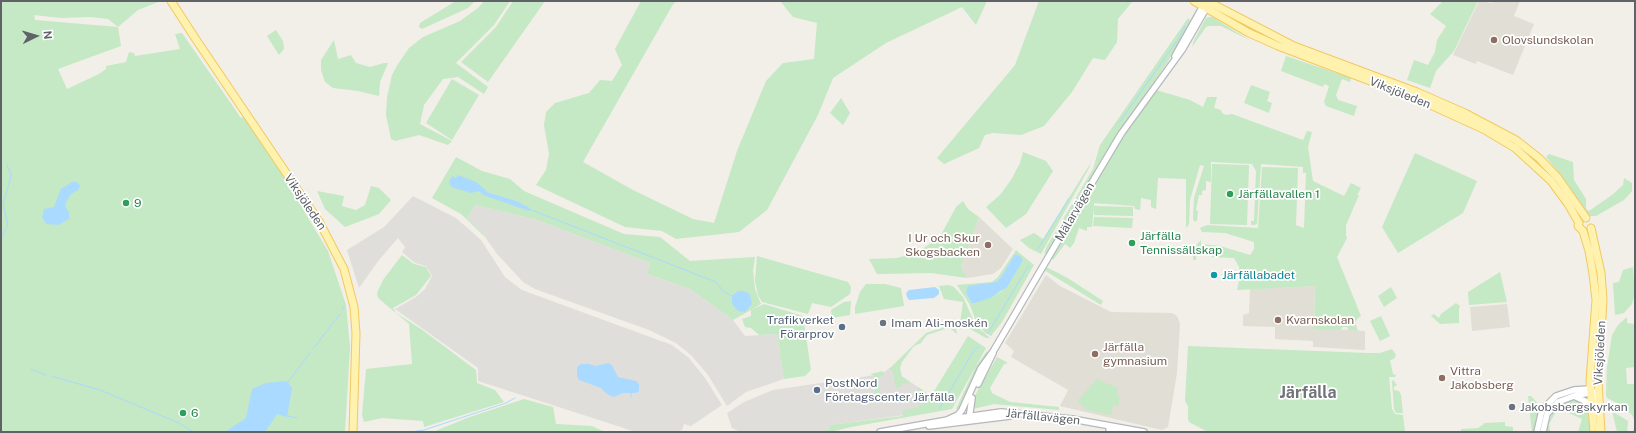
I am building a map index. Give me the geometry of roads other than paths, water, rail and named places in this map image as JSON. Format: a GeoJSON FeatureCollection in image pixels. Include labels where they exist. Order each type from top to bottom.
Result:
{"type":"FeatureCollection","features":[{"type":"Feature","properties":{"kind":"main road","name":"Viksjöleden"},"geometry":{"type":"LineString","coordinates":[[171,1],[320,223],[344,269],[354,307],[356,333],[353,432]]}},
{"type":"Feature","properties":{"kind":"main road","name":"Viksjöleden"},"geometry":{"type":"LineString","coordinates":[[1194,1],[1207,3],[1283,40],[1417,92],[1465,113],[1516,140],[1539,158],[1558,178],[1586,218]]}},
{"type":"Feature","properties":{"kind":"main road","name":"Viksjöleden"},"geometry":{"type":"LineString","coordinates":[[1207,3],[1249,33],[1278,46],[1415,98],[1496,136],[1515,148],[1551,181],[1568,204],[1579,223]]}},
{"type":"Feature","properties":{"kind":"main road"},"geometry":{"type":"LineString","coordinates":[[1586,218],[1591,222],[1591,228],[1587,231],[1583,231],[1579,229],[1579,223],[1586,218]]}},
{"type":"Feature","properties":{"kind":"main road","name":"Viksjöleden"},"geometry":{"type":"LineString","coordinates":[[1591,228],[1601,273],[1603,300],[1598,382],[1598,407],[1601,432]]}},
{"type":"Feature","properties":{"kind":"main road","name":"Viksjöleden"},"geometry":{"type":"LineString","coordinates":[[1583,231],[1593,274],[1596,300],[1590,381],[1594,432]]}},
{"type":"Feature","properties":{"kind":"street","name":"Mälarvägen"},"geometry":{"type":"LineString","coordinates":[[969,401],[981,368],[994,350],[1121,134],[1162,76],[1207,3]]}},
{"type":"Feature","properties":{"kind":"street"},"geometry":{"type":"LineString","coordinates":[[1582,389],[1590,381]]}},
{"type":"Feature","properties":{"kind":"street"},"geometry":{"type":"LineString","coordinates":[[1543,432],[1546,418],[1550,410],[1558,402],[1574,396],[1592,392],[1598,382]]}},
{"type":"Feature","properties":{"kind":"street"},"geometry":{"type":"LineString","coordinates":[[1537,432],[1538,420],[1545,405],[1564,392],[1582,389],[1592,392]]}},
{"type":"Feature","properties":{"kind":"street"},"geometry":{"type":"LineString","coordinates":[[1592,392],[1598,407]]}},
{"type":"Feature","properties":{"kind":"street"},"geometry":{"type":"LineString","coordinates":[[1574,396],[1587,402],[1592,419]]}},
{"type":"Feature","properties":{"kind":"street"},"geometry":{"type":"LineString","coordinates":[[969,401],[974,412],[987,413]]}},
{"type":"Feature","properties":{"kind":"street"},"geometry":{"type":"LineString","coordinates":[[967,419],[969,401]]}},
{"type":"Feature","properties":{"kind":"street","name":"Järfällavägen"},"geometry":{"type":"LineString","coordinates":[[947,420],[958,415],[969,401]]}},
{"type":"Feature","properties":{"kind":"street","name":"Järfällavägen"},"geometry":{"type":"LineString","coordinates":[[887,432],[967,419],[987,413],[1020,413],[1053,416],[1144,432]]}},
{"type":"Feature","properties":{"kind":"street","name":"Järfällavägen"},"geometry":{"type":"LineString","coordinates":[[880,432],[947,420],[1003,416],[1038,417],[1122,432]]}},
{"type":"Feature","properties":{"kind":"water"},"geometry":{"type":"Polygon","coordinates":[[[458,175],[476,182],[489,193],[516,201],[530,208],[529,211],[483,195],[479,191],[471,193],[451,187],[449,183],[450,179],[453,176],[456,178],[458,175]]]}},
{"type":"Feature","properties":{"kind":"water"},"geometry":{"type":"Polygon","coordinates":[[[72,182],[77,182],[80,186],[78,190],[71,194],[65,206],[69,213],[69,219],[58,225],[46,224],[42,217],[44,209],[54,207],[61,189],[72,182]]]}},
{"type":"Feature","properties":{"kind":"water"},"geometry":{"type":"Polygon","coordinates":[[[1015,254],[1023,260],[1007,287],[990,298],[972,304],[966,293],[968,286],[996,282],[1001,277],[1015,254]]]}},
{"type":"Feature","properties":{"kind":"water"},"geometry":{"type":"Polygon","coordinates":[[[935,287],[939,290],[939,294],[934,298],[909,300],[907,297],[906,293],[909,290],[935,287]]]}},
{"type":"Feature","properties":{"kind":"water"},"geometry":{"type":"Polygon","coordinates":[[[738,291],[744,291],[750,294],[752,304],[745,312],[738,311],[732,304],[732,296],[738,291]]]}},
{"type":"Feature","properties":{"kind":"water"},"geometry":{"type":"Polygon","coordinates":[[[608,363],[612,365],[618,377],[636,381],[639,384],[639,391],[636,393],[623,393],[614,397],[607,394],[601,388],[579,380],[577,376],[577,367],[581,364],[595,366],[608,363]]]}},
{"type":"Feature","properties":{"kind":"water"},"geometry":{"type":"Polygon","coordinates":[[[287,381],[292,388],[287,417],[277,414],[265,432],[225,432],[246,418],[252,389],[266,383],[287,381]]]}},
{"type":"Feature","properties":{"kind":"waterway"},"geometry":{"type":"LineString","coordinates":[[1119,123],[1179,38],[1185,26]]}},
{"type":"Feature","properties":{"kind":"waterway"},"geometry":{"type":"LineString","coordinates":[[1,238],[8,225],[3,204],[11,175],[7,165]]}},
{"type":"Feature","properties":{"kind":"waterway"},"geometry":{"type":"LineString","coordinates":[[1038,249],[1069,198]]}},
{"type":"Feature","properties":{"kind":"waterway"},"geometry":{"type":"LineString","coordinates":[[529,209],[716,282],[724,292],[732,296]]}},
{"type":"Feature","properties":{"kind":"waterway"},"geometry":{"type":"LineString","coordinates":[[1,243],[1,254]]}},
{"type":"Feature","properties":{"kind":"waterway"},"geometry":{"type":"LineString","coordinates":[[988,333],[1029,265]]}},
{"type":"Feature","properties":{"kind":"waterway"},"geometry":{"type":"LineString","coordinates":[[313,349],[340,314]]}},
{"type":"Feature","properties":{"kind":"waterway"},"geometry":{"type":"LineString","coordinates":[[939,409],[973,352],[978,347]]}},
{"type":"Feature","properties":{"kind":"waterway"},"geometry":{"type":"LineString","coordinates":[[288,382],[310,353]]}},
{"type":"Feature","properties":{"kind":"waterway"},"geometry":{"type":"LineString","coordinates":[[31,369],[46,375]]}},
{"type":"Feature","properties":{"kind":"waterway"},"geometry":{"type":"LineString","coordinates":[[51,376],[100,390],[179,423],[193,432]]}},
{"type":"Feature","properties":{"kind":"waterway"},"geometry":{"type":"LineString","coordinates":[[411,432],[424,430],[506,403],[515,398]]}},
{"type":"Feature","properties":{"kind":"waterway"},"geometry":{"type":"LineString","coordinates":[[288,416],[297,418]]}},
{"type":"Feature","properties":{"kind":"place","name":"Olovslundskolan"},"geometry":{"type":"Point","coordinates":[1494,40]}},
{"type":"Feature","properties":{"kind":"place","name":"Järfällavallen 1"},"geometry":{"type":"Point","coordinates":[1230,194]}},
{"type":"Feature","properties":{"kind":"place","name":"9"},"geometry":{"type":"Point","coordinates":[126,203]}},
{"type":"Feature","properties":{"kind":"place","name":"Järfälla Tennissällskap"},"geometry":{"type":"Point","coordinates":[1132,243]}},
{"type":"Feature","properties":{"kind":"place","name":"I Ur och Skur Skogsbacken"},"geometry":{"type":"Point","coordinates":[988,245]}},
{"type":"Feature","properties":{"kind":"place","name":"Järfällabadet"},"geometry":{"type":"Point","coordinates":[1214,275]}},
{"type":"Feature","properties":{"kind":"place","name":"Kvarnskolan"},"geometry":{"type":"Point","coordinates":[1278,320]}},
{"type":"Feature","properties":{"kind":"place","name":"Imam Ali-moskén"},"geometry":{"type":"Point","coordinates":[883,323]}},
{"type":"Feature","properties":{"kind":"place","name":"Trafikverket Förarprov"},"geometry":{"type":"Point","coordinates":[842,327]}},
{"type":"Feature","properties":{"kind":"place","name":"Järfälla gymnasium"},"geometry":{"type":"Point","coordinates":[1095,354]}},
{"type":"Feature","properties":{"kind":"place","name":"Vittra Jakobsberg"},"geometry":{"type":"Point","coordinates":[1442,378]}},
{"type":"Feature","properties":{"kind":"place","name":"PostNord Företagscenter Järfälla"},"geometry":{"type":"Point","coordinates":[817,390]}},
{"type":"Feature","properties":{"kind":"place","name":"Jakobsbergskyrkan"},"geometry":{"type":"Point","coordinates":[1512,407]}},
{"type":"Feature","properties":{"kind":"place","name":"6"},"geometry":{"type":"Point","coordinates":[183,413]}},
{"type":"Feature","properties":{"kind":"district","name":"Järfälla"},"geometry":{"type":"Point","coordinates":[1308,393]}}]}
